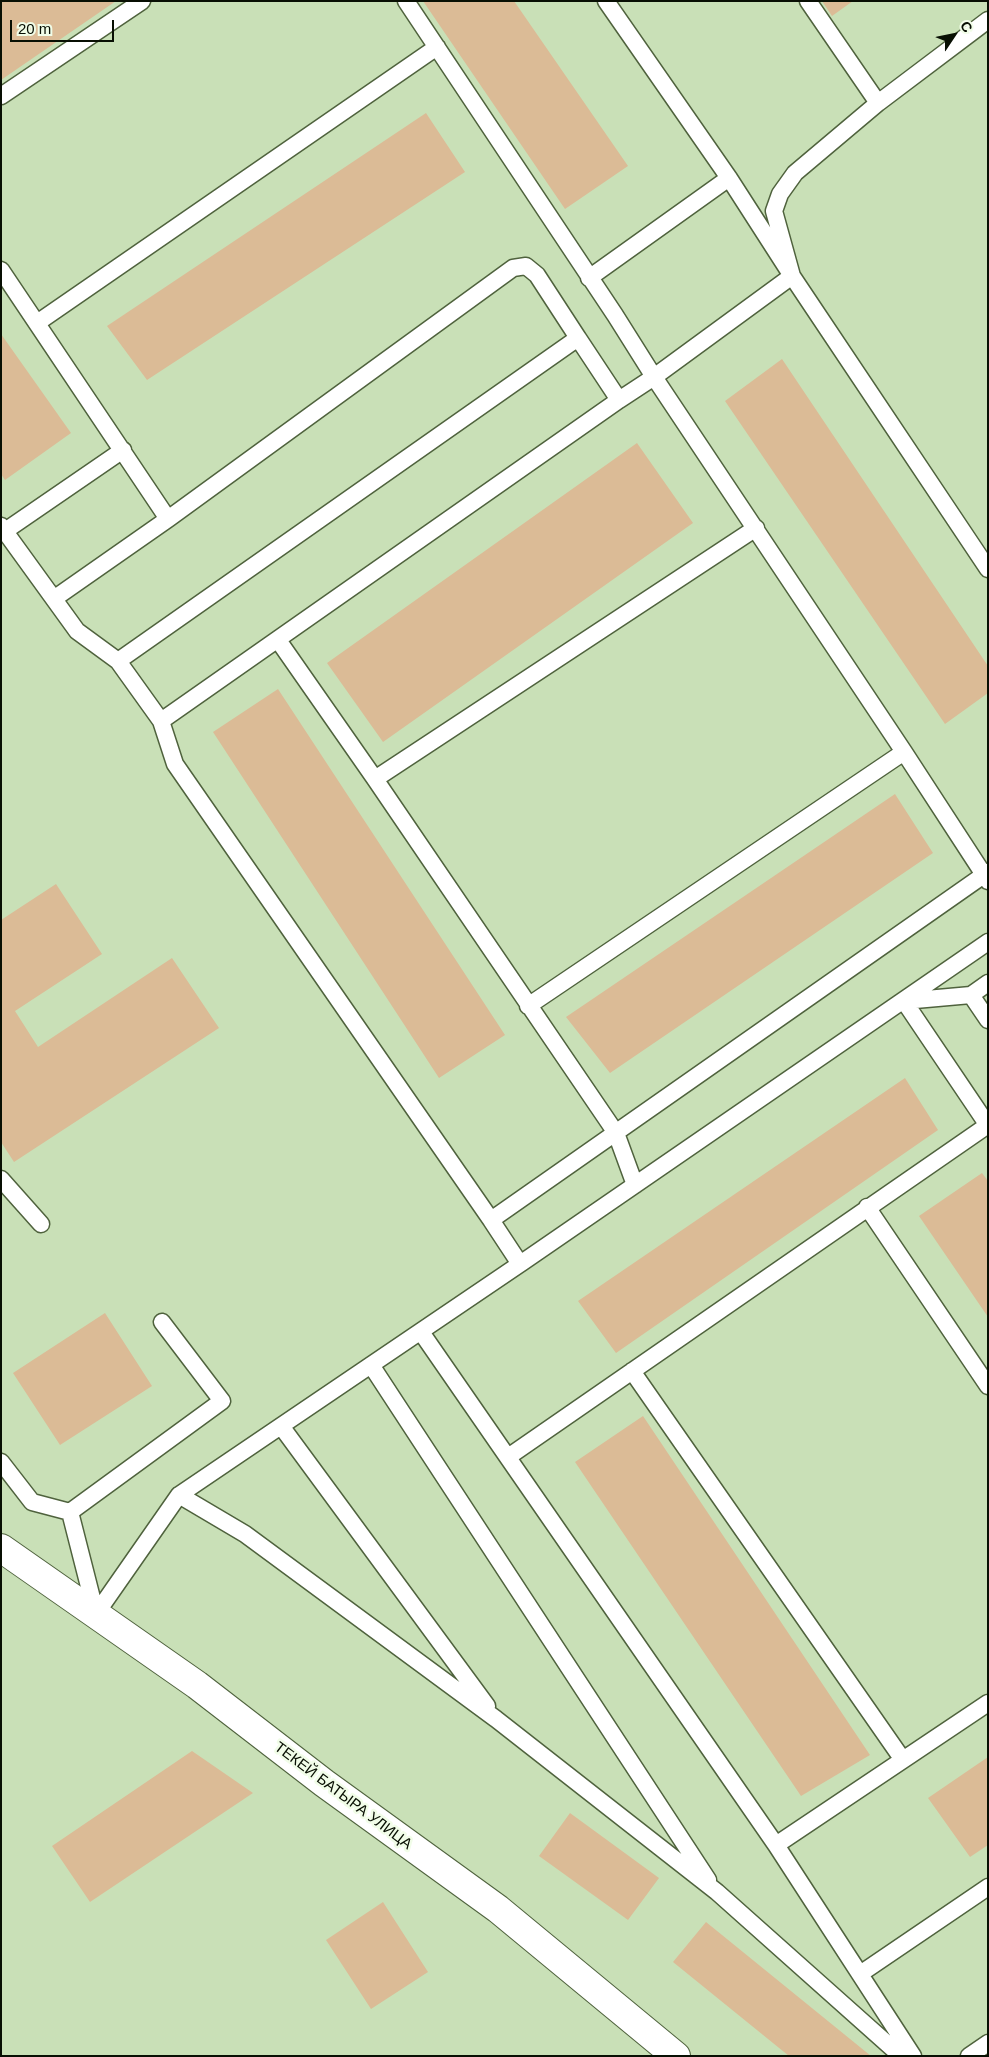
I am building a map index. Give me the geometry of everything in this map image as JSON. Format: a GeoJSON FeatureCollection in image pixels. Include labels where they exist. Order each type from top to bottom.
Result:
{"type":"FeatureCollection","features":[{"type":"Feature","properties":{"kind":"street","name":"ТЕКЕЙ БАТЫРА УЛИЦА"},"geometry":{"type":"LineString","coordinates":[[1,1548],[197,1685],[324,1783],[498,1909],[676,2056]]}},
{"type":"Feature","properties":{"kind":"lane"},"geometry":{"type":"LineString","coordinates":[[1,96],[142,1]]}},
{"type":"Feature","properties":{"kind":"lane"},"geometry":{"type":"LineString","coordinates":[[406,1],[987,876],[492,1220]]}},
{"type":"Feature","properties":{"kind":"lane"},"geometry":{"type":"LineString","coordinates":[[606,1],[728,178],[988,569]]}},
{"type":"Feature","properties":{"kind":"lane"},"geometry":{"type":"LineString","coordinates":[[808,1],[878,104]]}},
{"type":"Feature","properties":{"kind":"lane"},"geometry":{"type":"LineString","coordinates":[[792,276],[774,211],[780,194],[795,173],[878,104],[988,20]]}},
{"type":"Feature","properties":{"kind":"lane"},"geometry":{"type":"LineString","coordinates":[[37,323],[437,47]]}},
{"type":"Feature","properties":{"kind":"lane"},"geometry":{"type":"LineString","coordinates":[[589,278],[728,178]]}},
{"type":"Feature","properties":{"kind":"lane"},"geometry":{"type":"LineString","coordinates":[[55,598],[168,519],[513,268],[526,266],[537,275],[619,400]]}},
{"type":"Feature","properties":{"kind":"lane"},"geometry":{"type":"LineString","coordinates":[[1,270],[168,519]]}},
{"type":"Feature","properties":{"kind":"lane"},"geometry":{"type":"LineString","coordinates":[[161,722],[654,377],[792,276]]}},
{"type":"Feature","properties":{"kind":"lane"},"geometry":{"type":"LineString","coordinates":[[118,661],[578,338]]}},
{"type":"Feature","properties":{"kind":"lane"},"geometry":{"type":"LineString","coordinates":[[123,450],[3,528],[77,631],[118,661],[161,722],[175,764],[492,1220],[520,1264]]}},
{"type":"Feature","properties":{"kind":"lane"},"geometry":{"type":"LineString","coordinates":[[375,779],[756,528]]}},
{"type":"Feature","properties":{"kind":"lane"},"geometry":{"type":"LineString","coordinates":[[278,640],[375,779],[616,1134],[635,1185]]}},
{"type":"Feature","properties":{"kind":"lane"},"geometry":{"type":"LineString","coordinates":[[528,1006],[904,752]]}},
{"type":"Feature","properties":{"kind":"lane"},"geometry":{"type":"LineString","coordinates":[[96,1614],[179,1496],[988,942]]}},
{"type":"Feature","properties":{"kind":"lane"},"geometry":{"type":"LineString","coordinates":[[904,1001],[971,995],[988,983]]}},
{"type":"Feature","properties":{"kind":"lane"},"geometry":{"type":"LineString","coordinates":[[971,995],[988,1020]]}},
{"type":"Feature","properties":{"kind":"lane"},"geometry":{"type":"LineString","coordinates":[[508,1457],[987,1125],[904,1001]]}},
{"type":"Feature","properties":{"kind":"lane"},"geometry":{"type":"LineString","coordinates":[[1,1179],[41,1224]]}},
{"type":"Feature","properties":{"kind":"lane"},"geometry":{"type":"LineString","coordinates":[[867,1207],[988,1386]]}},
{"type":"Feature","properties":{"kind":"lane"},"geometry":{"type":"LineString","coordinates":[[70,1512],[222,1401],[162,1322]]}},
{"type":"Feature","properties":{"kind":"lane"},"geometry":{"type":"LineString","coordinates":[[421,1332],[776,1845],[913,2056]]}},
{"type":"Feature","properties":{"kind":"lane"},"geometry":{"type":"LineString","coordinates":[[371,1365],[716,1892]]}},
{"type":"Feature","properties":{"kind":"lane"},"geometry":{"type":"LineString","coordinates":[[632,1371],[902,1760]]}},
{"type":"Feature","properties":{"kind":"lane"},"geometry":{"type":"LineString","coordinates":[[281,1426],[496,1719]]}},
{"type":"Feature","properties":{"kind":"lane"},"geometry":{"type":"LineString","coordinates":[[1,1462],[32,1502],[70,1512]]}},
{"type":"Feature","properties":{"kind":"lane"},"geometry":{"type":"LineString","coordinates":[[179,1496],[245,1534],[496,1719],[716,1892],[901,2056]]}},
{"type":"Feature","properties":{"kind":"lane"},"geometry":{"type":"LineString","coordinates":[[70,1512],[96,1614]]}},
{"type":"Feature","properties":{"kind":"lane"},"geometry":{"type":"LineString","coordinates":[[776,1845],[988,1703]]}},
{"type":"Feature","properties":{"kind":"lane"},"geometry":{"type":"LineString","coordinates":[[860,1974],[988,1887]]}},
{"type":"Feature","properties":{"kind":"lane"},"geometry":{"type":"LineString","coordinates":[[969,2056],[988,2043]]}},
{"type":"Feature","properties":{"kind":"building"},"geometry":{"type":"Polygon","coordinates":[[[1,1],[116,1],[1,80],[1,1]]]}},
{"type":"Feature","properties":{"kind":"building"},"geometry":{"type":"Polygon","coordinates":[[[423,1],[514,1],[628,166],[565,209],[423,1]]]}},
{"type":"Feature","properties":{"kind":"building"},"geometry":{"type":"Polygon","coordinates":[[[822,1],[853,1],[832,16],[822,1]]]}},
{"type":"Feature","properties":{"kind":"building"},"geometry":{"type":"Polygon","coordinates":[[[426,113],[465,172],[147,380],[107,326],[426,113]]]}},
{"type":"Feature","properties":{"kind":"building"},"geometry":{"type":"Polygon","coordinates":[[[1,334],[71,433],[5,480],[1,474],[1,334]]]}},
{"type":"Feature","properties":{"kind":"building"},"geometry":{"type":"Polygon","coordinates":[[[782,359],[988,666],[988,693],[945,724],[725,401],[782,359]]]}},
{"type":"Feature","properties":{"kind":"building"},"geometry":{"type":"Polygon","coordinates":[[[637,443],[693,523],[383,742],[327,663],[637,443]]]}},
{"type":"Feature","properties":{"kind":"building"},"geometry":{"type":"Polygon","coordinates":[[[278,689],[505,1035],[439,1078],[213,732],[278,689]]]}},
{"type":"Feature","properties":{"kind":"building"},"geometry":{"type":"Polygon","coordinates":[[[895,794],[933,853],[610,1073],[566,1017],[895,794]]]}},
{"type":"Feature","properties":{"kind":"building"},"geometry":{"type":"Polygon","coordinates":[[[56,884],[102,954],[15,1011],[38,1047],[172,958],[219,1028],[14,1162],[1,1142],[1,920],[56,884]]]}},
{"type":"Feature","properties":{"kind":"building"},"geometry":{"type":"Polygon","coordinates":[[[905,1078],[938,1130],[616,1353],[578,1301],[905,1078]]]}},
{"type":"Feature","properties":{"kind":"building"},"geometry":{"type":"Polygon","coordinates":[[[982,1173],[988,1181],[988,1317],[919,1216],[982,1173]]]}},
{"type":"Feature","properties":{"kind":"building"},"geometry":{"type":"Polygon","coordinates":[[[105,1313],[152,1386],[60,1445],[13,1373],[105,1313]]]}},
{"type":"Feature","properties":{"kind":"building"},"geometry":{"type":"Polygon","coordinates":[[[643,1416],[870,1755],[801,1796],[575,1462],[643,1416]]]}},
{"type":"Feature","properties":{"kind":"building"},"geometry":{"type":"Polygon","coordinates":[[[192,1751],[253,1793],[90,1902],[52,1846],[192,1751]]]}},
{"type":"Feature","properties":{"kind":"building"},"geometry":{"type":"Polygon","coordinates":[[[988,1757],[988,1845],[970,1857],[928,1798],[988,1757]]]}},
{"type":"Feature","properties":{"kind":"building"},"geometry":{"type":"Polygon","coordinates":[[[570,1813],[659,1878],[628,1920],[539,1856],[570,1813]]]}},
{"type":"Feature","properties":{"kind":"building"},"geometry":{"type":"Polygon","coordinates":[[[383,1902],[428,1972],[371,2009],[326,1940],[383,1902]]]}},
{"type":"Feature","properties":{"kind":"building"},"geometry":{"type":"Polygon","coordinates":[[[706,1922],[871,2056],[789,2056],[673,1962],[706,1922]]]}}]}
